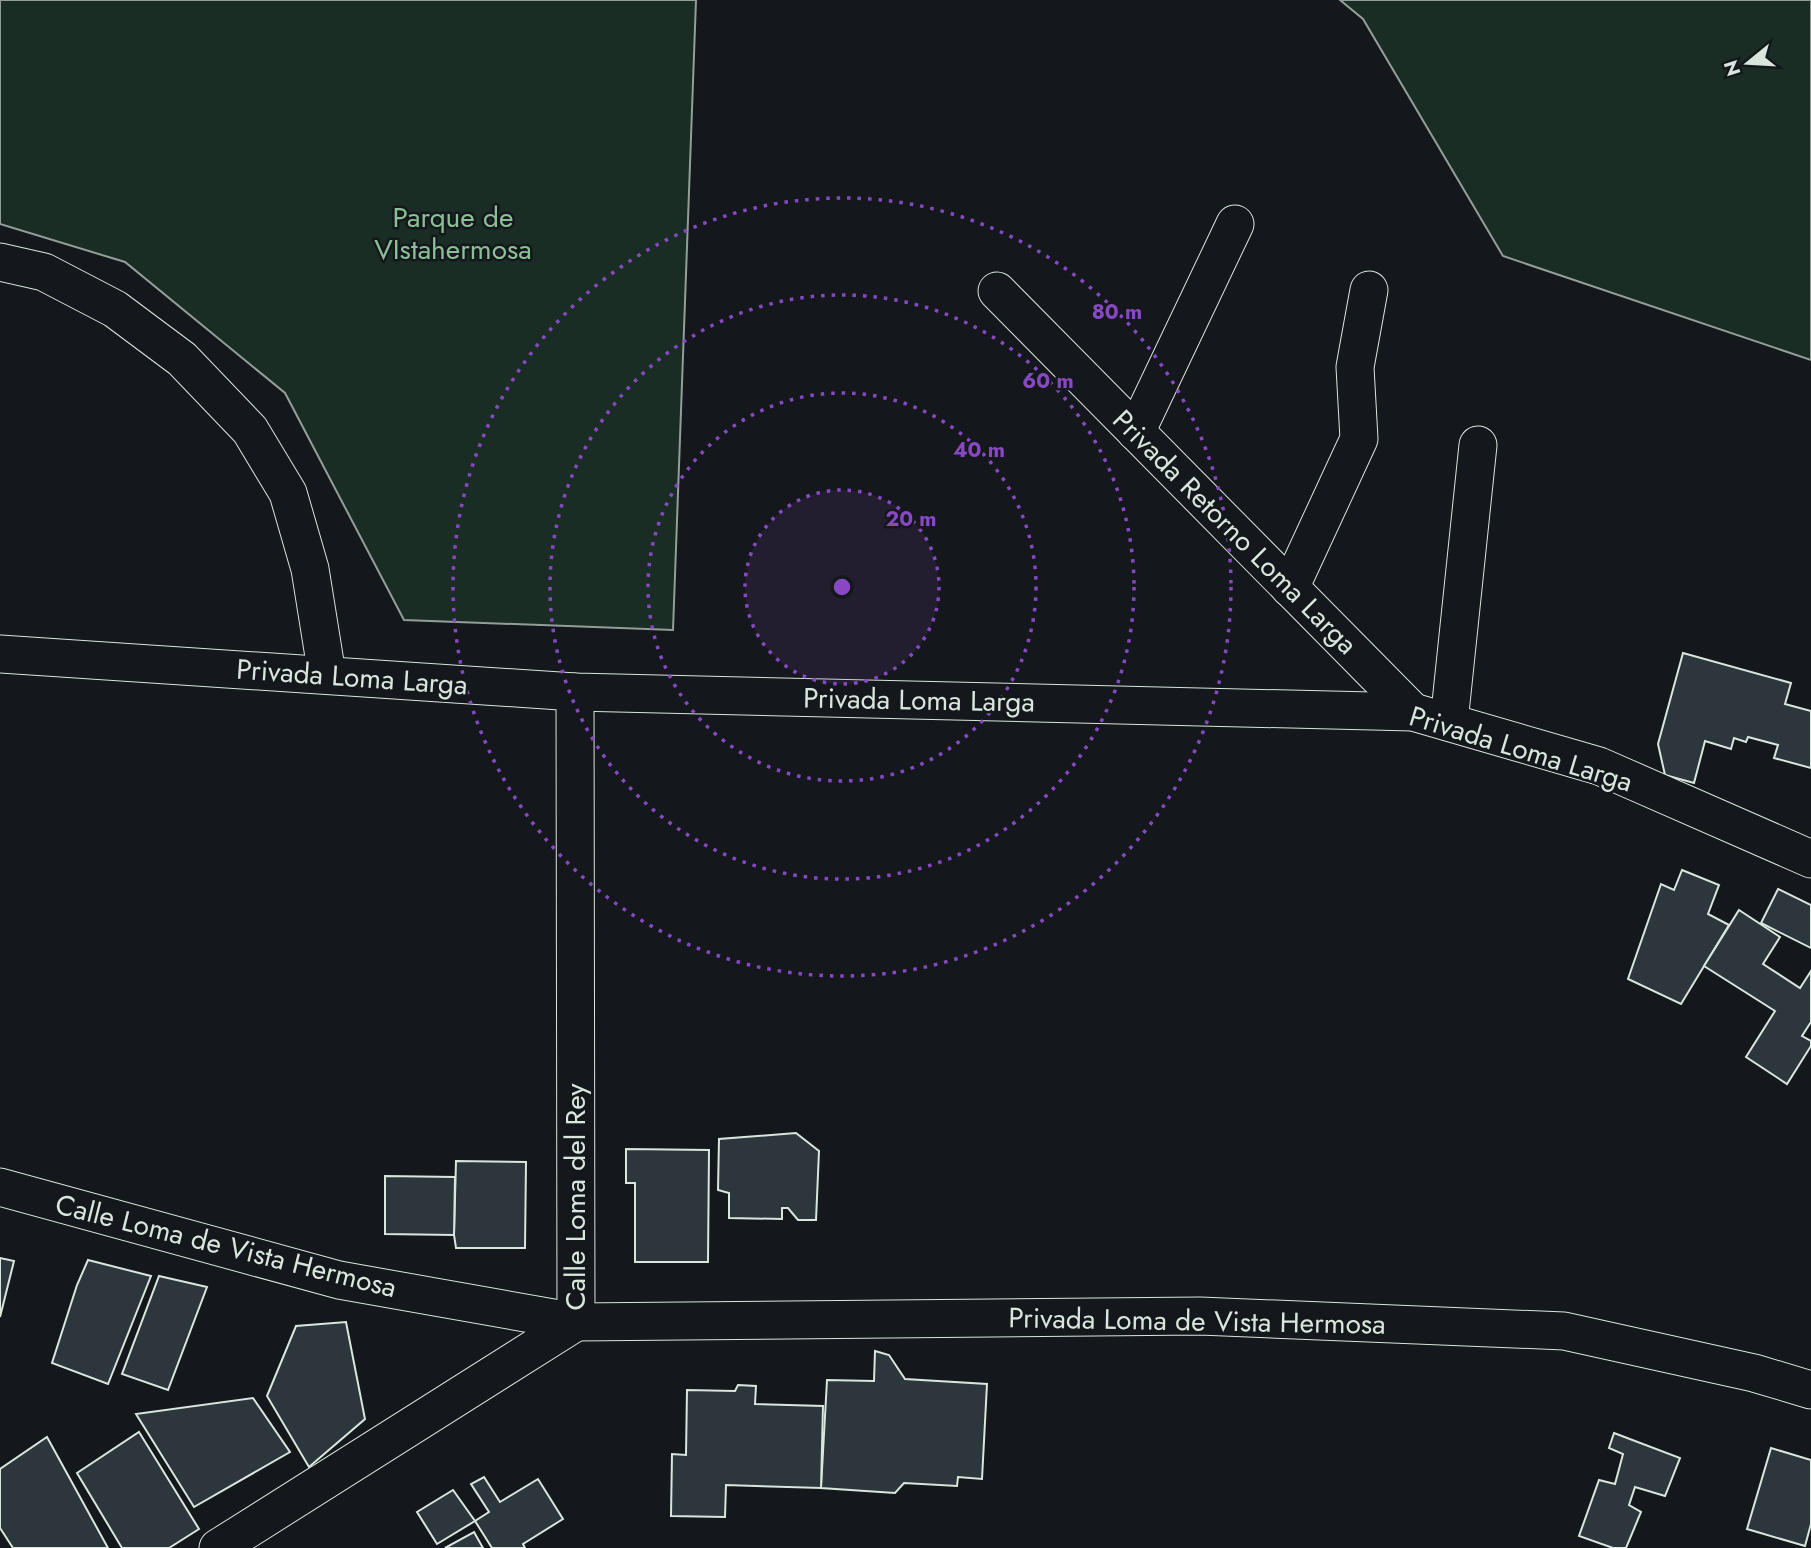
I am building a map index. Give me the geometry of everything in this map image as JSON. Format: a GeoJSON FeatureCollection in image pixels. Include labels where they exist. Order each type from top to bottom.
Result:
{"type":"FeatureCollection","features":[{"type":"Feature","properties":{"kind":"street"},"geometry":{"type":"LineString","coordinates":[[1136,432],[1235,224]]}},
{"type":"Feature","properties":{"kind":"street"},"geometry":{"type":"LineString","coordinates":[[0,262],[44,272],[115,309],[182,359],[250,430],[288,494],[310,569],[327,675]]}},
{"type":"Feature","properties":{"kind":"street"},"geometry":{"type":"LineString","coordinates":[[1290,588],[1359,439],[1355,367],[1369,290]]}},
{"type":"Feature","properties":{"kind":"street","name":"Privada Retorno Loma Larga"},"geometry":{"type":"LineString","coordinates":[[997,291],[1413,712]]}},
{"type":"Feature","properties":{"kind":"street"},"geometry":{"type":"LineString","coordinates":[[1449,722],[1478,445]]}},
{"type":"Feature","properties":{"kind":"street","name":"Privada Loma Larga"},"geometry":{"type":"LineString","coordinates":[[0,654],[575,692],[1413,712],[1599,766],[1811,859]]}},
{"type":"Feature","properties":{"kind":"street","name":"Calle Loma del Rey"},"geometry":{"type":"LineString","coordinates":[[218,1548],[576,1322],[575,692]]}},
{"type":"Feature","properties":{"kind":"street","name":"Calle Loma de Vista Hermosa"},"geometry":{"type":"LineString","coordinates":[[0,1188],[339,1280],[576,1322]]}},
{"type":"Feature","properties":{"kind":"street","name":"Privada Loma de Vista Hermosa"},"geometry":{"type":"LineString","coordinates":[[576,1322],[1200,1316],[1564,1331],[1754,1373],[1811,1390]]}},
{"type":"Feature","properties":{"kind":"green space","name":"Parque de VIstahermosa"},"geometry":{"type":"Polygon","coordinates":[[[0,0],[696,0],[673,630],[404,620],[285,393],[125,262],[0,224],[0,0]]]}},
{"type":"Feature","properties":{"kind":"green space"},"geometry":{"type":"Polygon","coordinates":[[[1340,0],[1811,0],[1811,360],[1503,256],[1363,19],[1340,0]]]}},
{"type":"Feature","properties":{"kind":"building"},"geometry":{"type":"Polygon","coordinates":[[[1683,653],[1791,683],[1785,704],[1811,711],[1811,768],[1774,758],[1778,745],[1748,737],[1746,742],[1734,738],[1731,749],[1705,741],[1694,783],[1665,775],[1658,744],[1683,653]]]}},
{"type":"Feature","properties":{"kind":"building"},"geometry":{"type":"Polygon","coordinates":[[[1682,870],[1719,885],[1708,914],[1729,925],[1681,1004],[1628,979],[1661,884],[1674,890],[1682,870]]]}},
{"type":"Feature","properties":{"kind":"building"},"geometry":{"type":"Polygon","coordinates":[[[1778,889],[1811,905],[1811,948],[1761,923],[1778,889]]]}},
{"type":"Feature","properties":{"kind":"building"},"geometry":{"type":"Polygon","coordinates":[[[1739,910],[1780,937],[1763,964],[1800,988],[1811,971],[1811,1022],[1802,1036],[1811,1041],[1811,1046],[1787,1084],[1746,1057],[1775,1011],[1704,966],[1739,910]]]}},
{"type":"Feature","properties":{"kind":"building"},"geometry":{"type":"Polygon","coordinates":[[[796,1133],[819,1151],[816,1220],[798,1220],[788,1208],[782,1208],[782,1219],[729,1218],[729,1193],[718,1190],[719,1139],[796,1133]]]}},
{"type":"Feature","properties":{"kind":"building"},"geometry":{"type":"Polygon","coordinates":[[[626,1149],[709,1150],[708,1262],[635,1262],[635,1183],[626,1183],[626,1149]]]}},
{"type":"Feature","properties":{"kind":"building"},"geometry":{"type":"Polygon","coordinates":[[[456,1161],[526,1162],[525,1248],[456,1248],[456,1161]]]}},
{"type":"Feature","properties":{"kind":"building"},"geometry":{"type":"Polygon","coordinates":[[[385,1176],[455,1177],[454,1235],[385,1234],[385,1176]]]}},
{"type":"Feature","properties":{"kind":"building"},"geometry":{"type":"Polygon","coordinates":[[[0,1258],[14,1261],[0,1317],[0,1258]]]}},
{"type":"Feature","properties":{"kind":"building"},"geometry":{"type":"Polygon","coordinates":[[[88,1260],[151,1276],[108,1384],[52,1363],[77,1285],[88,1260]]]}},
{"type":"Feature","properties":{"kind":"building"},"geometry":{"type":"Polygon","coordinates":[[[159,1276],[207,1287],[168,1390],[122,1374],[159,1276]]]}},
{"type":"Feature","properties":{"kind":"building"},"geometry":{"type":"Polygon","coordinates":[[[346,1322],[365,1419],[309,1467],[267,1396],[296,1326],[346,1322]]]}},
{"type":"Feature","properties":{"kind":"building"},"geometry":{"type":"Polygon","coordinates":[[[875,1351],[889,1355],[905,1379],[987,1384],[982,1479],[958,1477],[957,1486],[904,1483],[895,1493],[821,1488],[827,1380],[874,1381],[875,1351]]]}},
{"type":"Feature","properties":{"kind":"building"},"geometry":{"type":"Polygon","coordinates":[[[738,1385],[756,1386],[755,1404],[823,1406],[821,1488],[726,1485],[725,1517],[671,1516],[672,1454],[686,1455],[687,1390],[735,1391],[738,1385]]]}},
{"type":"Feature","properties":{"kind":"building"},"geometry":{"type":"Polygon","coordinates":[[[253,1398],[290,1452],[194,1507],[136,1414],[253,1398]]]}},
{"type":"Feature","properties":{"kind":"building"},"geometry":{"type":"Polygon","coordinates":[[[139,1432],[199,1529],[169,1548],[122,1548],[77,1473],[139,1432]]]}},
{"type":"Feature","properties":{"kind":"building"},"geometry":{"type":"Polygon","coordinates":[[[1614,1433],[1680,1458],[1665,1496],[1635,1487],[1629,1505],[1641,1512],[1626,1548],[1613,1548],[1579,1536],[1599,1480],[1615,1484],[1623,1454],[1609,1448],[1614,1433]]]}},
{"type":"Feature","properties":{"kind":"building"},"geometry":{"type":"Polygon","coordinates":[[[47,1437],[108,1548],[13,1548],[0,1528],[0,1469],[47,1437]]]}},
{"type":"Feature","properties":{"kind":"building"},"geometry":{"type":"Polygon","coordinates":[[[1771,1448],[1811,1460],[1811,1524],[1805,1546],[1747,1529],[1771,1448]]]}},
{"type":"Feature","properties":{"kind":"building"},"geometry":{"type":"Polygon","coordinates":[[[484,1477],[500,1502],[538,1479],[563,1519],[523,1544],[525,1548],[492,1548],[475,1521],[489,1512],[471,1484],[484,1477]]]}},
{"type":"Feature","properties":{"kind":"building"},"geometry":{"type":"Polygon","coordinates":[[[453,1490],[475,1521],[437,1544],[417,1512],[453,1490]]]}},
{"type":"Feature","properties":{"kind":"building"},"geometry":{"type":"Polygon","coordinates":[[[474,1532],[483,1548],[445,1548],[474,1532]]]}}]}
